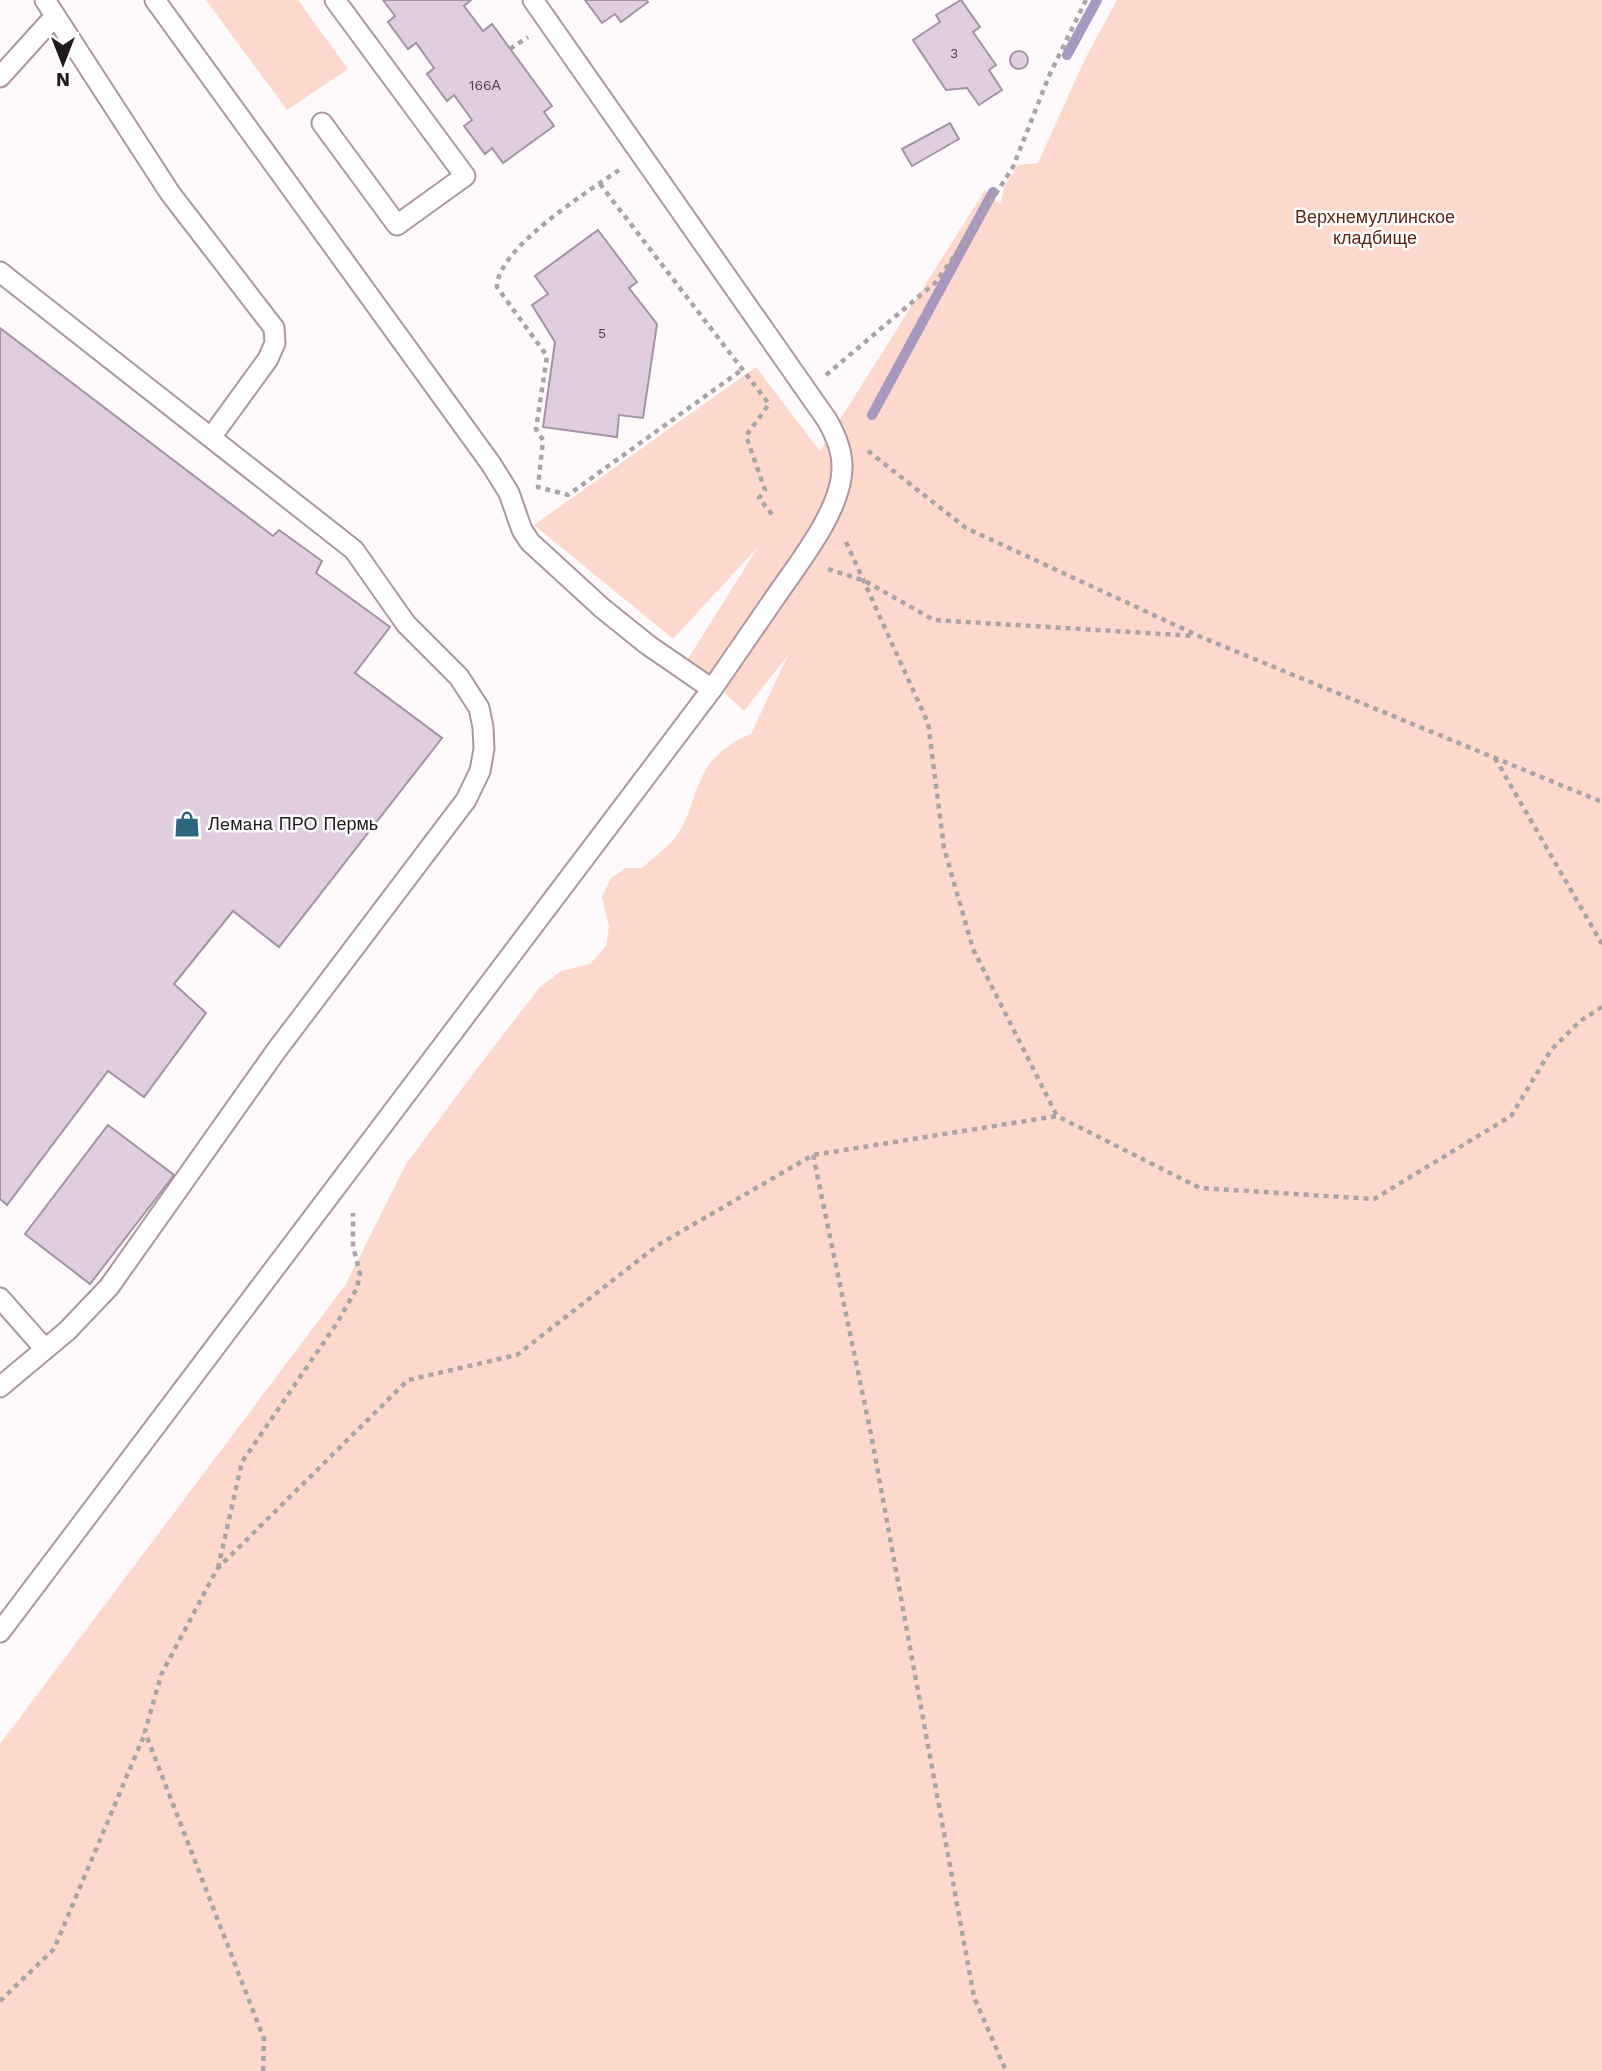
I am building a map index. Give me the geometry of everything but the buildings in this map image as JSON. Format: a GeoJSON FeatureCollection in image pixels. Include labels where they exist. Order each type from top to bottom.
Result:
{"type":"FeatureCollection","features":[{"type":"Feature","properties":{"kind":"lane"},"geometry":{"type":"LineString","coordinates":[[155,0],[491,464],[509,493],[522,530],[530,542],[602,608],[648,645],[712,689]]}},
{"type":"Feature","properties":{"kind":"lane"},"geometry":{"type":"LineString","coordinates":[[322,123],[397,225],[465,176],[335,0]]}},
{"type":"Feature","properties":{"kind":"lane"},"geometry":{"type":"LineString","coordinates":[[0,1632],[712,689],[801,559],[839,490],[843,468],[839,448],[827,420],[533,0]]}},
{"type":"Feature","properties":{"kind":"lane"},"geometry":{"type":"LineString","coordinates":[[0,77],[50,8],[170,193],[274,328],[276,334],[273,352],[212,436]]}},
{"type":"Feature","properties":{"kind":"lane"},"geometry":{"type":"LineString","coordinates":[[0,272],[354,550],[412,632],[459,677],[471,693],[479,708],[484,749],[480,771],[466,800],[276,1051],[109,1287],[86,1314],[0,1387]]}},
{"type":"Feature","properties":{"kind":"lane"},"geometry":{"type":"LineString","coordinates":[[0,1298],[45,1349]]}},
{"type":"Feature","properties":{"kind":"path"},"geometry":{"type":"LineString","coordinates":[[1086,0],[1049,76],[1013,167],[936,282],[825,376],[827,420],[966,528],[1201,637],[1602,802]]}},
{"type":"Feature","properties":{"kind":"path"},"geometry":{"type":"LineString","coordinates":[[510,49],[532,34]]}},
{"type":"Feature","properties":{"kind":"path"},"geometry":{"type":"LineString","coordinates":[[641,155],[524,240],[498,276],[500,291],[547,356],[536,429],[542,440],[538,487],[568,495],[743,369]]}},
{"type":"Feature","properties":{"kind":"path"},"geometry":{"type":"LineString","coordinates":[[600,184],[769,404],[746,436],[765,490],[758,498],[774,517]]}},
{"type":"Feature","properties":{"kind":"path"},"geometry":{"type":"LineString","coordinates":[[830,509],[928,723],[943,848],[973,949],[1057,1116]]}},
{"type":"Feature","properties":{"kind":"path"},"geometry":{"type":"LineString","coordinates":[[801,559],[865,581],[934,620],[1201,637]]}},
{"type":"Feature","properties":{"kind":"path"},"geometry":{"type":"LineString","coordinates":[[1495,757],[1602,944]]}},
{"type":"Feature","properties":{"kind":"path"},"geometry":{"type":"LineString","coordinates":[[217,1569],[408,1380],[517,1355],[658,1245],[813,1155],[1057,1116],[1200,1188],[1374,1199],[1511,1116],[1551,1050],[1580,1021],[1602,1007]]}},
{"type":"Feature","properties":{"kind":"path"},"geometry":{"type":"LineString","coordinates":[[813,1155],[874,1448],[974,1997],[1006,2071]]}},
{"type":"Feature","properties":{"kind":"path"},"geometry":{"type":"LineString","coordinates":[[0,2001],[54,1948],[145,1732],[162,1675],[217,1569],[242,1462],[337,1323],[357,1289],[360,1273],[353,1247],[354,1210]]}},
{"type":"Feature","properties":{"kind":"path"},"geometry":{"type":"LineString","coordinates":[[145,1732],[264,2039],[264,2071]]}},
{"type":"Feature","properties":{"kind":"green space"},"geometry":{"type":"Polygon","coordinates":[[[206,0],[298,0],[348,69],[287,110],[206,0]]]}},
{"type":"Feature","properties":{"kind":"green space","name":"Верхнемуллинское кладбище"},"geometry":{"type":"Polygon","coordinates":[[[1117,0],[1602,0],[1602,2071],[0,2071],[0,1744],[346,1284],[406,1164],[475,1071],[540,987],[561,971],[590,964],[606,946],[609,926],[602,897],[611,878],[626,868],[642,868],[675,838],[684,824],[710,763],[729,746],[751,734],[788,655],[744,711],[688,659],[758,547],[673,639],[534,525],[756,367],[820,451],[985,190],[1000,204],[1005,185],[1018,165],[1038,163],[1085,59],[1117,0]]]}},
{"type":"Feature","properties":{"kind":"waterway"},"geometry":{"type":"LineString","coordinates":[[1067,55],[1097,0]]}},
{"type":"Feature","properties":{"kind":"waterway"},"geometry":{"type":"LineString","coordinates":[[872,415],[993,192]]}},
{"type":"Feature","properties":{"kind":"place","name":"Лeмaна ПРО Пермь"},"geometry":{"type":"Point","coordinates":[187,824]}}]}
